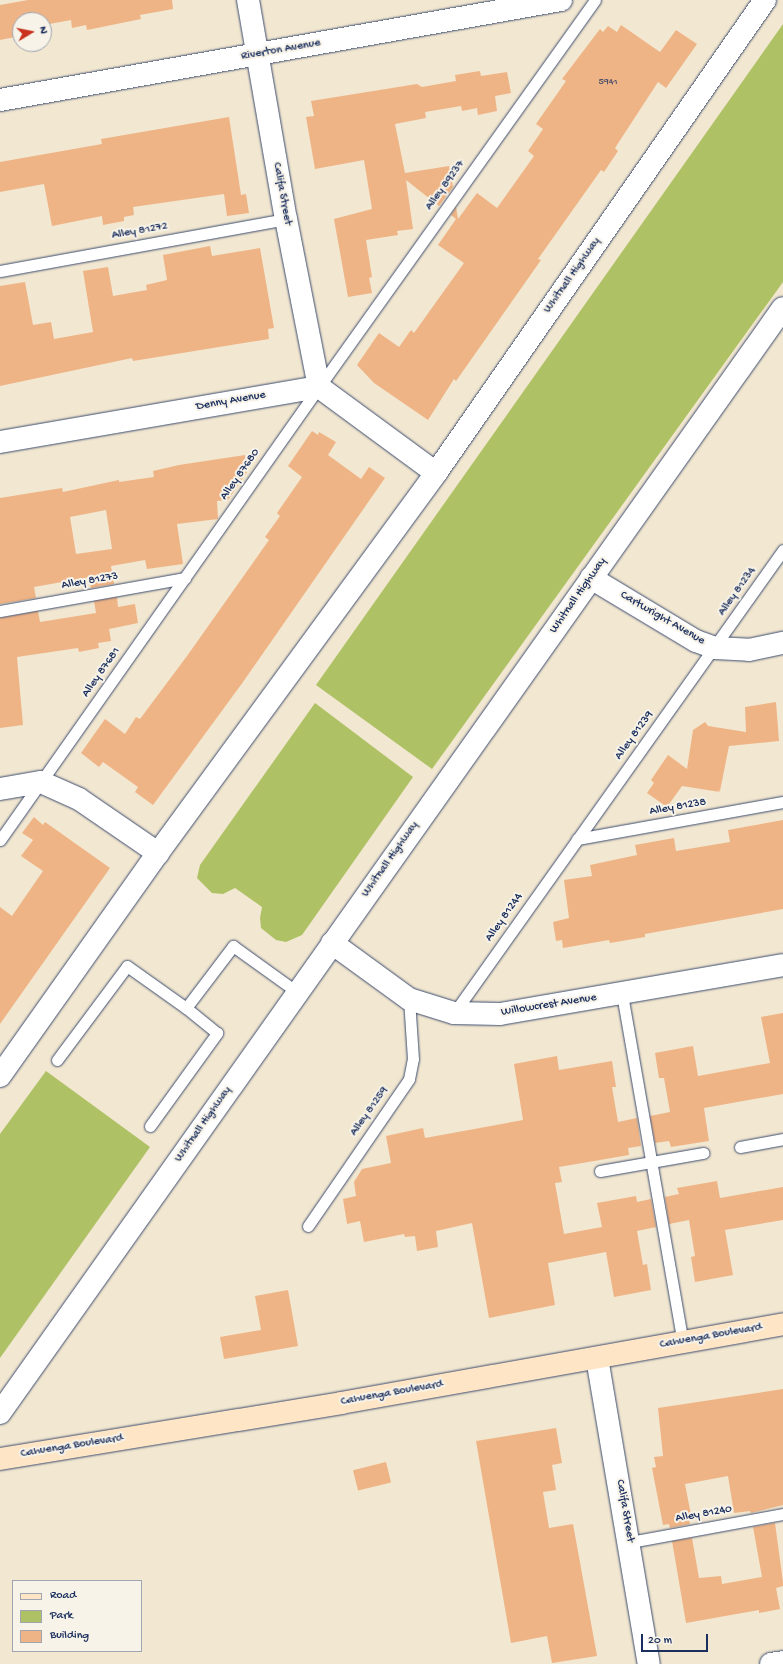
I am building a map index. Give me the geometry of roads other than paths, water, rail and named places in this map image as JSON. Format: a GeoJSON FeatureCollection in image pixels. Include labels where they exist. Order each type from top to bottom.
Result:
{"type":"FeatureCollection","features":[{"type":"Feature","properties":{"kind":"main road","name":"Cahuenga Boulevard"},"geometry":{"type":"LineString","coordinates":[[0,1459],[597,1358],[783,1324]]}},
{"type":"Feature","properties":{"kind":"street","name":"Califa Street"},"geometry":{"type":"LineString","coordinates":[[248,0],[286,219],[319,387]]}},
{"type":"Feature","properties":{"kind":"street","name":"Riverton Avenue"},"geometry":{"type":"LineString","coordinates":[[0,100],[561,0]]}},
{"type":"Feature","properties":{"kind":"street","name":"Whitnall Highway"},"geometry":{"type":"LineString","coordinates":[[0,1076],[158,853],[436,473],[765,0]]}},
{"type":"Feature","properties":{"kind":"street","name":"Whitnall Highway"},"geometry":{"type":"LineString","coordinates":[[0,1413],[783,308]]}},
{"type":"Feature","properties":{"kind":"street","name":"Denny Avenue"},"geometry":{"type":"LineString","coordinates":[[0,442],[319,387]]}},
{"type":"Feature","properties":{"kind":"street"},"geometry":{"type":"LineString","coordinates":[[319,387],[436,473]]}},
{"type":"Feature","properties":{"kind":"street","name":"Cartwright Avenue"},"geometry":{"type":"LineString","coordinates":[[591,578],[696,641],[715,648],[749,650],[783,644]]}},
{"type":"Feature","properties":{"kind":"street"},"geometry":{"type":"LineString","coordinates":[[0,789],[41,782],[79,799],[158,853]]}},
{"type":"Feature","properties":{"kind":"street","name":"Willowcrest Avenue"},"geometry":{"type":"LineString","coordinates":[[332,943],[409,999],[454,1013],[500,1014],[783,965]]}},
{"type":"Feature","properties":{"kind":"street","name":"Califa Street"},"geometry":{"type":"LineString","coordinates":[[597,1358],[650,1664]]}},
{"type":"Feature","properties":{"kind":"street"},"geometry":{"type":"LineString","coordinates":[[771,1664],[783,1662]]}},
{"type":"Feature","properties":{"kind":"lane","name":"Alley 89237"},"geometry":{"type":"LineString","coordinates":[[319,387],[595,0]]}},
{"type":"Feature","properties":{"kind":"lane","name":"Alley 81272"},"geometry":{"type":"LineString","coordinates":[[0,271],[286,219]]}},
{"type":"Feature","properties":{"kind":"lane","name":"Alley 87680"},"geometry":{"type":"LineString","coordinates":[[185,578],[319,387]]}},
{"type":"Feature","properties":{"kind":"lane","name":"Alley 81234"},"geometry":{"type":"LineString","coordinates":[[715,648],[783,550]]}},
{"type":"Feature","properties":{"kind":"lane","name":"Alley 81273"},"geometry":{"type":"LineString","coordinates":[[0,611],[185,578]]}},
{"type":"Feature","properties":{"kind":"lane","name":"Alley 87681"},"geometry":{"type":"LineString","coordinates":[[0,840],[185,578]]}},
{"type":"Feature","properties":{"kind":"lane","name":"Alley 81239"},"geometry":{"type":"LineString","coordinates":[[577,839],[715,648]]}},
{"type":"Feature","properties":{"kind":"lane","name":"Alley 81238"},"geometry":{"type":"LineString","coordinates":[[577,839],[783,802]]}},
{"type":"Feature","properties":{"kind":"lane","name":"Alley 81244"},"geometry":{"type":"LineString","coordinates":[[454,1013],[577,839]]}},
{"type":"Feature","properties":{"kind":"lane"},"geometry":{"type":"LineString","coordinates":[[186,1008],[233,946],[297,992]]}},
{"type":"Feature","properties":{"kind":"lane"},"geometry":{"type":"LineString","coordinates":[[56,1060],[127,966],[186,1008],[217,1033],[150,1126]]}},
{"type":"Feature","properties":{"kind":"lane"},"geometry":{"type":"LineString","coordinates":[[622,994],[683,1342]]}},
{"type":"Feature","properties":{"kind":"lane","name":"Alley 81259"},"geometry":{"type":"LineString","coordinates":[[308,1226],[409,1079],[413,1059],[409,999]]}},
{"type":"Feature","properties":{"kind":"lane"},"geometry":{"type":"LineString","coordinates":[[740,1147],[783,1139]]}},
{"type":"Feature","properties":{"kind":"lane"},"geometry":{"type":"LineString","coordinates":[[600,1171],[703,1153]]}},
{"type":"Feature","properties":{"kind":"lane","name":"Alley 81240"},"geometry":{"type":"LineString","coordinates":[[630,1542],[783,1514]]}}]}
